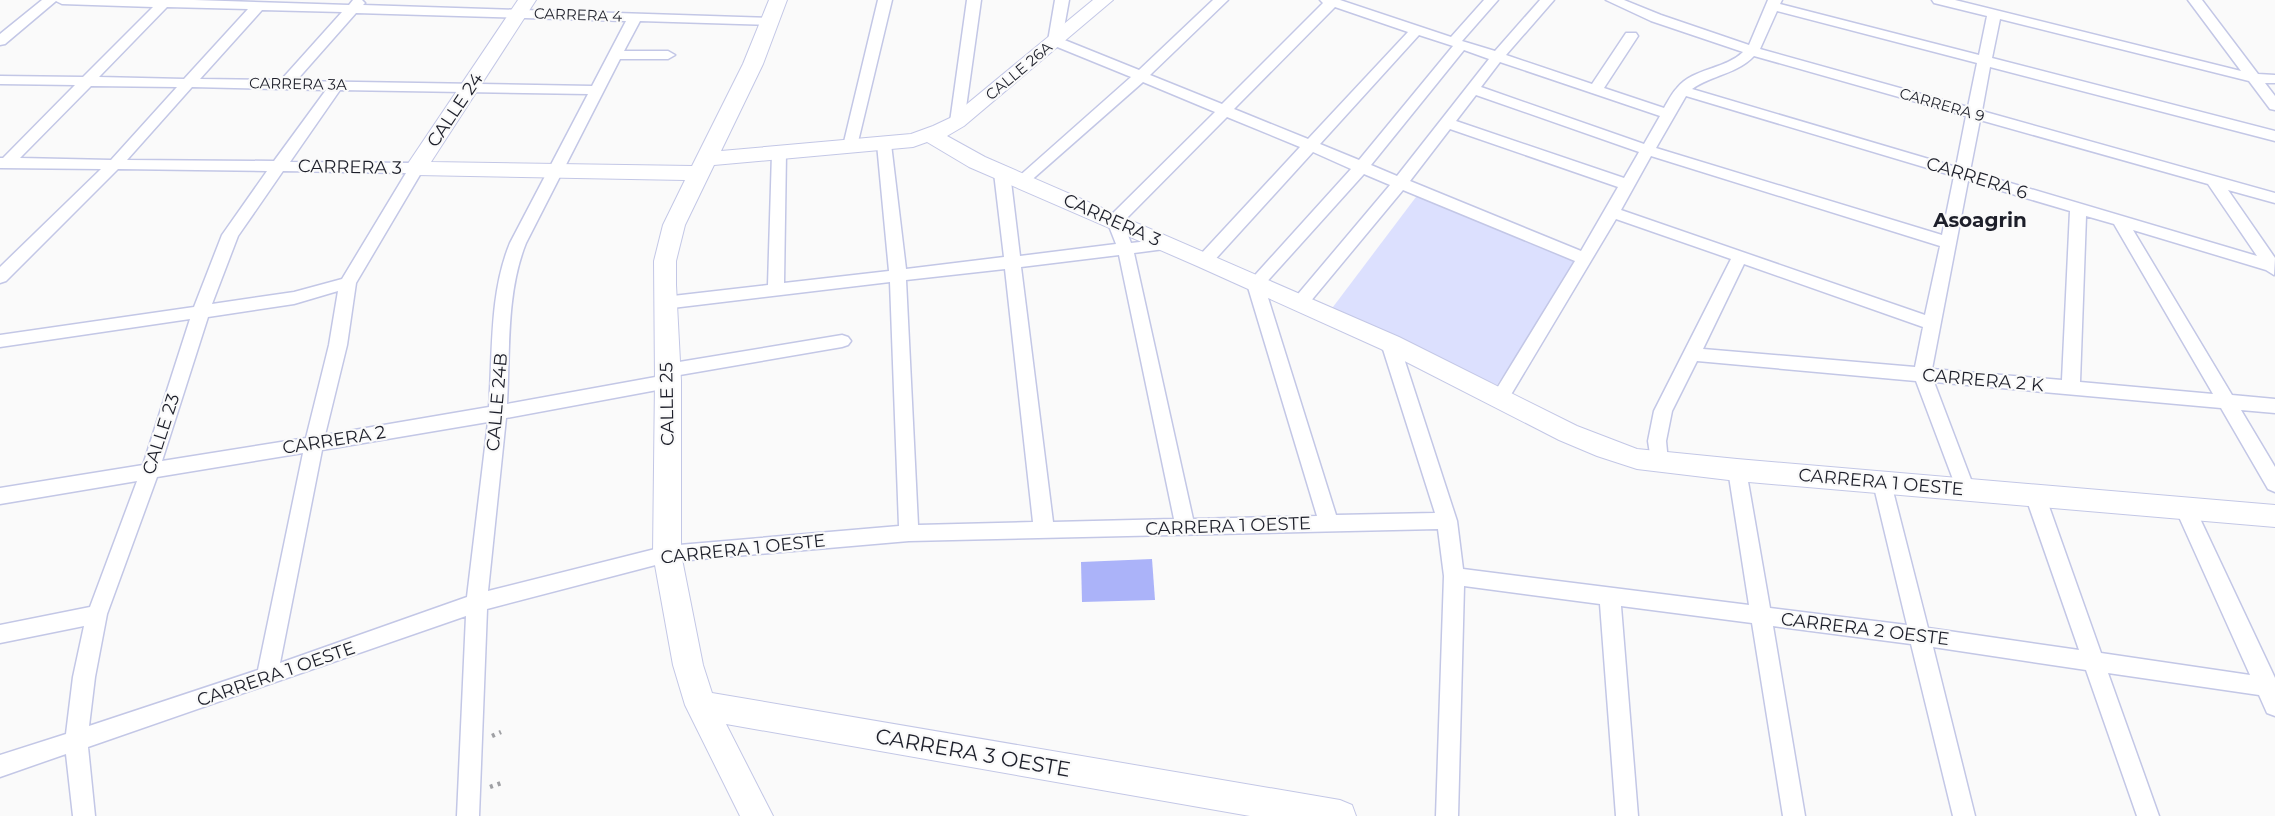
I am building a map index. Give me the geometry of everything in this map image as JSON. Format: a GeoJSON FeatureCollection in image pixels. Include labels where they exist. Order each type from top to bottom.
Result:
{"type":"FeatureCollection","features":[{"type":"Feature","properties":{"kind":"street"},"geometry":{"type":"LineString","coordinates":[[0,41],[50,0]]}},
{"type":"Feature","properties":{"kind":"street","name":"CARRERA 4"},"geometry":{"type":"LineString","coordinates":[[62,0],[197,2],[258,6],[357,4],[523,7],[635,17],[770,21]]}},
{"type":"Feature","properties":{"kind":"street","name":"CALLE 25"},"geometry":{"type":"LineString","coordinates":[[757,816],[700,705],[688,665],[667,554],[665,261],[681,208],[753,64],[778,0]]}},
{"type":"Feature","properties":{"kind":"street"},"geometry":{"type":"LineString","coordinates":[[850,146],[885,0]]}},
{"type":"Feature","properties":{"kind":"street"},"geometry":{"type":"LineString","coordinates":[[957,122],[974,0]]}},
{"type":"Feature","properties":{"kind":"street"},"geometry":{"type":"LineString","coordinates":[[1062,0],[1055,41],[1585,259]]}},
{"type":"Feature","properties":{"kind":"street","name":"CALLE 26A"},"geometry":{"type":"LineString","coordinates":[[930,135],[957,122],[1104,0]]}},
{"type":"Feature","properties":{"kind":"street"},"geometry":{"type":"LineString","coordinates":[[1044,530],[1013,261],[1012,177],[1140,77],[1221,0]]}},
{"type":"Feature","properties":{"kind":"street"},"geometry":{"type":"LineString","coordinates":[[1365,13],[1379,0]]}},
{"type":"Feature","properties":{"kind":"street"},"geometry":{"type":"LineString","coordinates":[[1329,523],[1255,284],[1362,166],[1491,0]]}},
{"type":"Feature","properties":{"kind":"street"},"geometry":{"type":"LineString","coordinates":[[1299,304],[1401,182],[1498,56],[1547,0]]}},
{"type":"Feature","properties":{"kind":"street","name":"CARRERA 9"},"geometry":{"type":"LineString","coordinates":[[1613,0],[1656,18],[1754,51],[1974,115],[2275,198]]}},
{"type":"Feature","properties":{"kind":"street"},"geometry":{"type":"LineString","coordinates":[[1939,0],[2253,78],[2275,79]]}},
{"type":"Feature","properties":{"kind":"street"},"geometry":{"type":"LineString","coordinates":[[2195,0],[2275,106]]}},
{"type":"Feature","properties":{"kind":"street"},"geometry":{"type":"LineString","coordinates":[[1185,527],[1125,247],[1115,221],[1329,1],[1668,114]]}},
{"type":"Feature","properties":{"kind":"street"},"geometry":{"type":"LineString","coordinates":[[4,163],[164,3]]}},
{"type":"Feature","properties":{"kind":"street"},"geometry":{"type":"LineString","coordinates":[[1500,398],[1585,259],[1682,90],[1694,79],[1734,66],[1754,51],[1774,3],[1984,61],[2275,136]]}},
{"type":"Feature","properties":{"kind":"street"},"geometry":{"type":"LineString","coordinates":[[285,84],[357,4]]}},
{"type":"Feature","properties":{"kind":"street"},"geometry":{"type":"LineString","coordinates":[[0,277],[116,163],[258,6]]}},
{"type":"Feature","properties":{"kind":"street","name":"CALLE 24"},"geometry":{"type":"LineString","coordinates":[[348,283],[416,168],[523,7]]}},
{"type":"Feature","properties":{"kind":"street"},"geometry":{"type":"LineString","coordinates":[[1966,490],[1922,374],[1994,14]]}},
{"type":"Feature","properties":{"kind":"street","name":"CALLE 24B"},"geometry":{"type":"LineString","coordinates":[[468,816],[477,603],[498,413],[505,288],[509,265],[553,172],[635,17]]}},
{"type":"Feature","properties":{"kind":"street"},"geometry":{"type":"LineString","coordinates":[[1205,260],[1417,30]]}},
{"type":"Feature","properties":{"kind":"street"},"geometry":{"type":"LineString","coordinates":[[1596,89],[1631,36]]}},
{"type":"Feature","properties":{"kind":"street"},"geometry":{"type":"LineString","coordinates":[[615,55],[668,55]]}},
{"type":"Feature","properties":{"kind":"street","name":"CARRERA 3A"},"geometry":{"type":"LineString","coordinates":[[0,80],[597,90]]}},
{"type":"Feature","properties":{"kind":"street","name":"CALLE 23"},"geometry":{"type":"LineString","coordinates":[[84,816],[76,742],[84,677],[97,614],[150,471],[201,311],[230,235],[276,166],[336,85]]}},
{"type":"Feature","properties":{"kind":"street"},"geometry":{"type":"LineString","coordinates":[[1473,90],[1647,150],[1948,243]]}},
{"type":"Feature","properties":{"kind":"street","name":"CARRERA 6"},"geometry":{"type":"LineString","coordinates":[[1682,90],[2273,268]]}},
{"type":"Feature","properties":{"kind":"street"},"geometry":{"type":"LineString","coordinates":[[1447,123],[1627,185]]}},
{"type":"Feature","properties":{"kind":"street","name":"CARRERA 3"},"geometry":{"type":"LineString","coordinates":[[4,163],[116,163],[553,172],[703,166],[779,153],[884,144],[930,135],[954,151],[1390,343],[1500,398]]}},
{"type":"Feature","properties":{"kind":"street"},"geometry":{"type":"LineString","coordinates":[[884,144],[898,274],[909,533]]}},
{"type":"Feature","properties":{"kind":"street"},"geometry":{"type":"LineString","coordinates":[[776,288],[779,153]]}},
{"type":"Feature","properties":{"kind":"street"},"geometry":{"type":"LineString","coordinates":[[2214,181],[2273,268]]}},
{"type":"Feature","properties":{"kind":"street"},"geometry":{"type":"LineString","coordinates":[[2071,388],[2078,208]]}},
{"type":"Feature","properties":{"kind":"street"},"geometry":{"type":"LineString","coordinates":[[1612,212],[1932,324]]}},
{"type":"Feature","properties":{"kind":"street"},"geometry":{"type":"LineString","coordinates":[[2120,221],[2275,484]]}},
{"type":"Feature","properties":{"kind":"street"},"geometry":{"type":"LineString","coordinates":[[664,303],[776,288],[1166,244]]}},
{"type":"Feature","properties":{"kind":"street"},"geometry":{"type":"LineString","coordinates":[[1659,462],[1659,425],[1663,411],[1740,257]]}},
{"type":"Feature","properties":{"kind":"street"},"geometry":{"type":"LineString","coordinates":[[0,341],[294,298],[348,283],[338,345],[314,444],[267,678]]}},
{"type":"Feature","properties":{"kind":"street","name":"CARRERA 2"},"geometry":{"type":"LineString","coordinates":[[0,496],[498,413],[842,341]]}},
{"type":"Feature","properties":{"kind":"street"},"geometry":{"type":"LineString","coordinates":[[1390,343],[1447,521],[1454,576],[1447,816]]}},
{"type":"Feature","properties":{"kind":"street","name":"CARRERA 2 K"},"geometry":{"type":"LineString","coordinates":[[1691,354],[2275,406]]}},
{"type":"Feature","properties":{"kind":"street","name":"CARRERA 1 OESTE"},"geometry":{"type":"LineString","coordinates":[[1500,398],[1606,449],[1659,462],[2275,516]]}},
{"type":"Feature","properties":{"kind":"street"},"geometry":{"type":"LineString","coordinates":[[1737,470],[1794,816]]}},
{"type":"Feature","properties":{"kind":"street"},"geometry":{"type":"LineString","coordinates":[[1882,483],[1964,816]]}},
{"type":"Feature","properties":{"kind":"street"},"geometry":{"type":"LineString","coordinates":[[2035,495],[2148,816]]}},
{"type":"Feature","properties":{"kind":"street"},"geometry":{"type":"LineString","coordinates":[[2185,508],[2272,694]]}},
{"type":"Feature","properties":{"kind":"street","name":"CARRERA 1 OESTE"},"geometry":{"type":"LineString","coordinates":[[0,766],[267,678],[477,603],[667,554],[909,533],[1447,521]]}},
{"type":"Feature","properties":{"kind":"street","name":"CARRERA 2 OESTE"},"geometry":{"type":"LineString","coordinates":[[1454,576],[1921,636],[2093,661],[2272,694]]}},
{"type":"Feature","properties":{"kind":"street"},"geometry":{"type":"LineString","coordinates":[[1610,597],[1626,816]]}},
{"type":"Feature","properties":{"kind":"street"},"geometry":{"type":"LineString","coordinates":[[0,634],[97,614]]}},
{"type":"Feature","properties":{"kind":"street","name":"CARRERA 3 OESTE"},"geometry":{"type":"LineString","coordinates":[[700,705],[1243,808],[1340,816]]}},
{"type":"Feature","properties":{"kind":"shaded area"},"geometry":{"type":"Polygon","coordinates":[[[1419,193],[1578,262],[1497,385],[1330,311],[1419,193]]]}},
{"type":"Feature","properties":{"kind":"water"},"geometry":{"type":"Polygon","coordinates":[[[1152,559],[1155,600],[1082,602],[1081,562],[1152,559]]]}},
{"type":"Feature","properties":{"kind":"district","name":"Asoagrin"},"geometry":{"type":"Point","coordinates":[1980,220]}}]}
